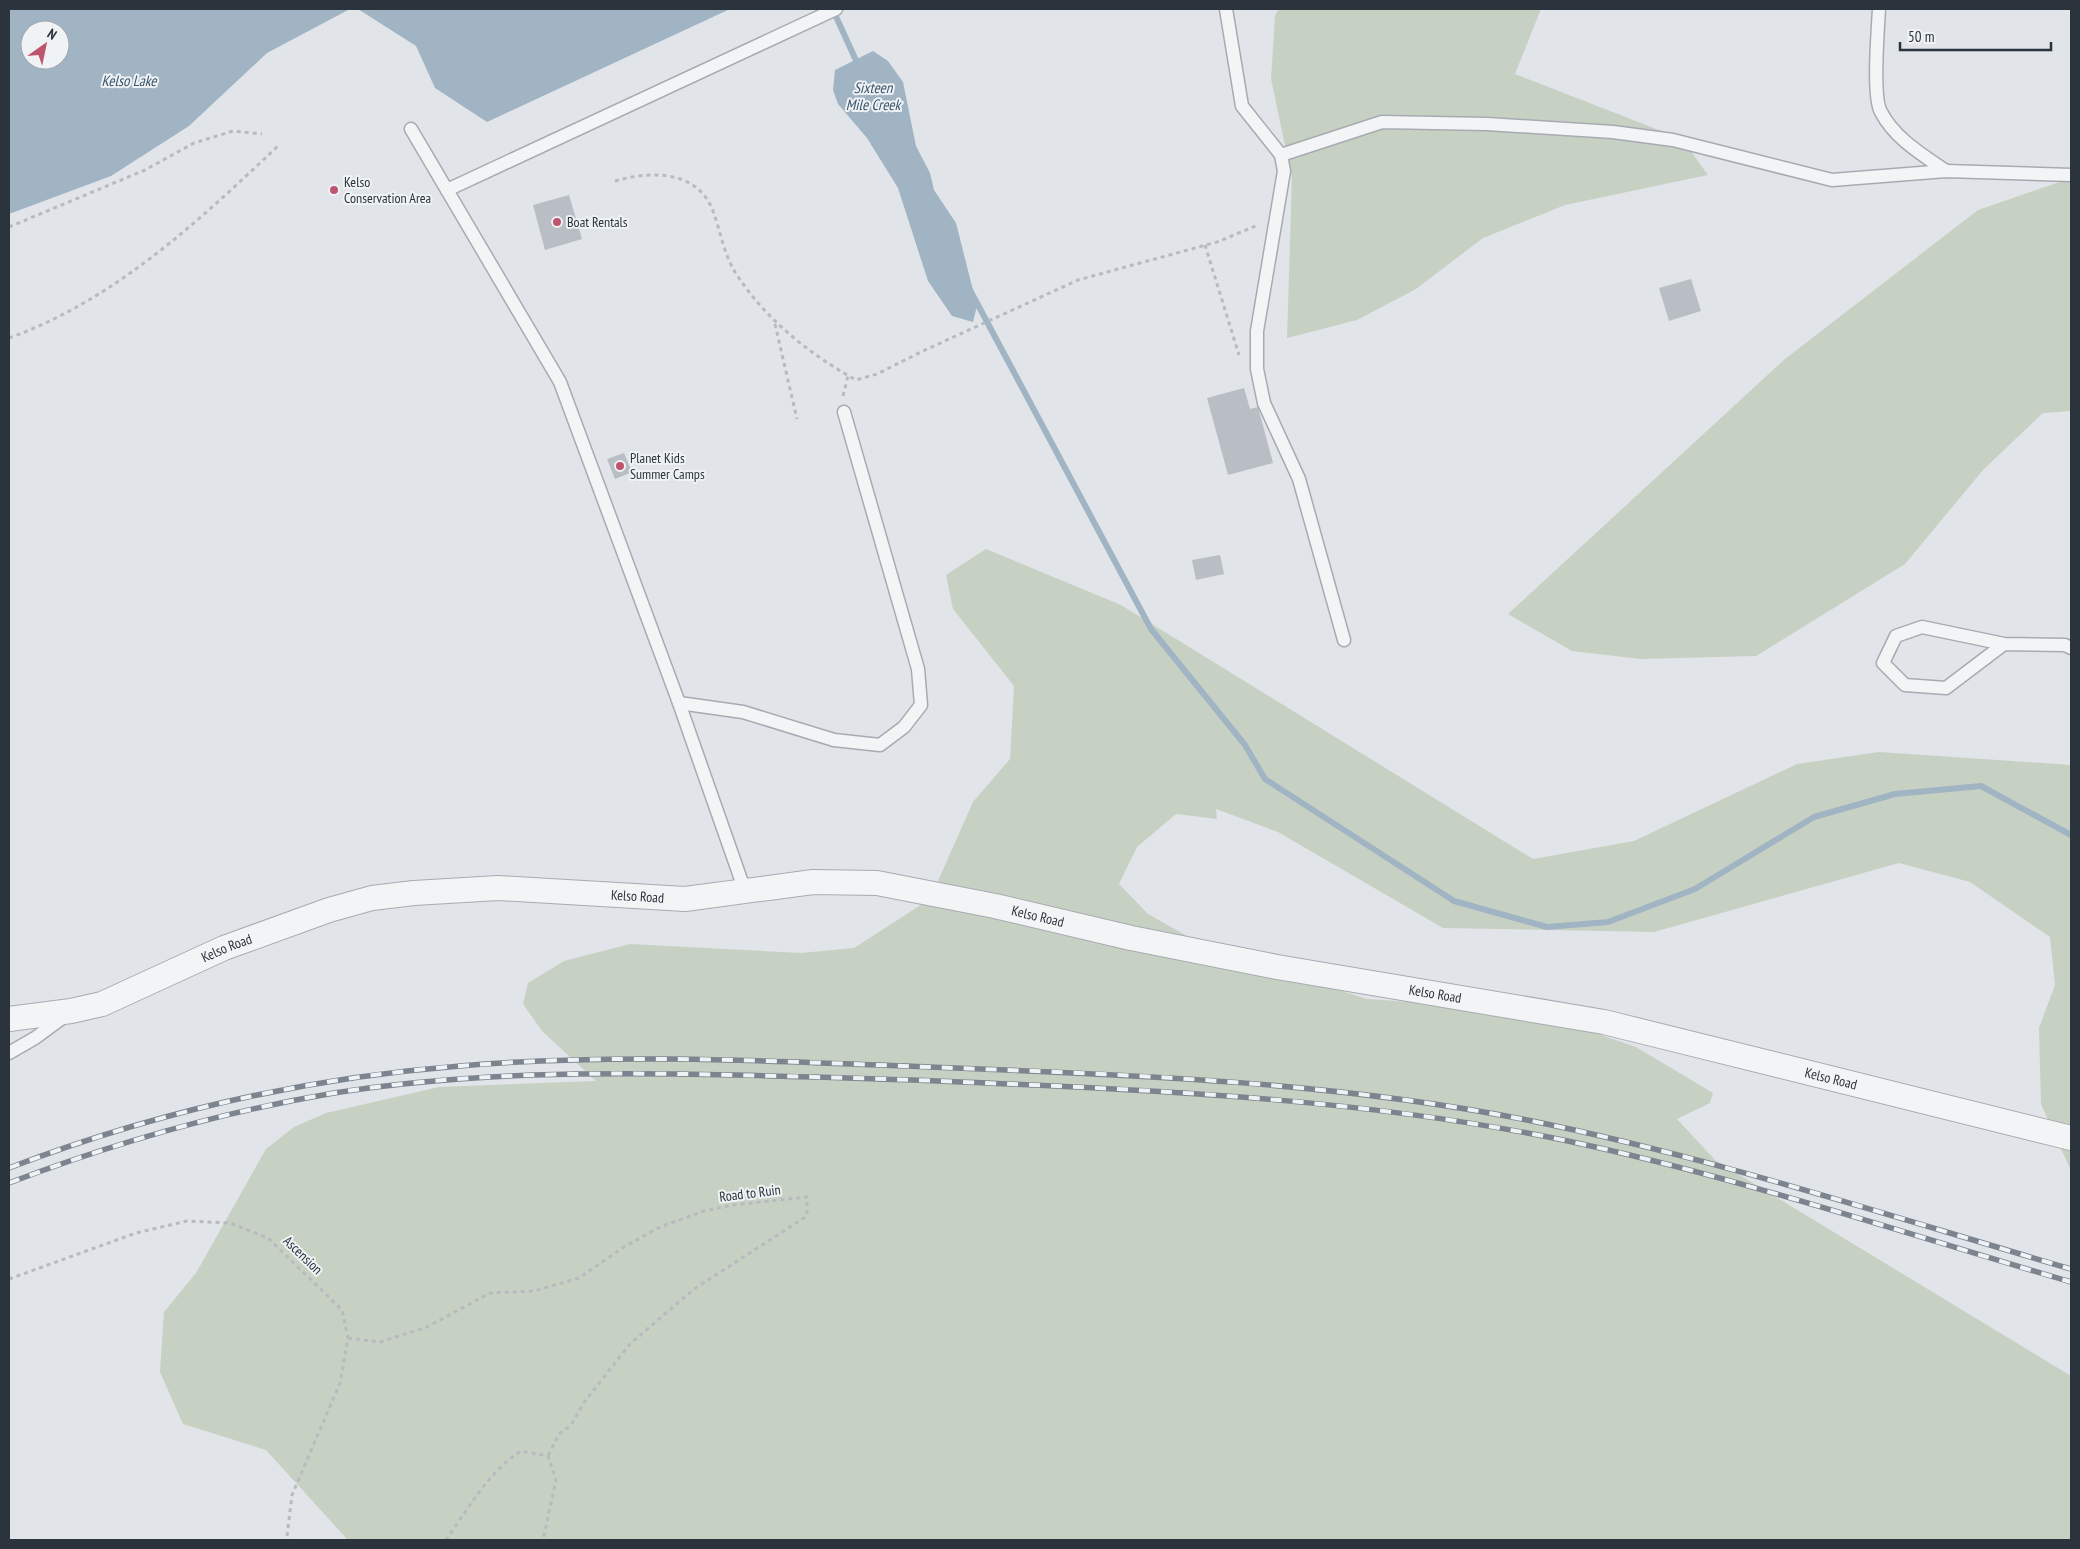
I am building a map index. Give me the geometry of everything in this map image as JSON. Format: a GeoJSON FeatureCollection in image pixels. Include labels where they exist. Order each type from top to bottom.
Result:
{"type":"FeatureCollection","features":[{"type":"Feature","properties":{"kind":"street","name":"Kelso Road"},"geometry":{"type":"LineString","coordinates":[[9,1019],[71,1011],[102,1004],[224,948],[330,910],[372,898],[414,893],[498,888],[685,899],[813,882],[877,883],[995,906],[1131,938],[1277,967],[1604,1022],[2071,1138]]}},
{"type":"Feature","properties":{"kind":"lane"},"geometry":{"type":"LineString","coordinates":[[447,190],[836,9]]}},
{"type":"Feature","properties":{"kind":"lane"},"geometry":{"type":"LineString","coordinates":[[1226,9],[1242,106],[1281,154],[1284,171],[1257,331],[1258,369],[1264,403],[1299,478],[1344,640]]}},
{"type":"Feature","properties":{"kind":"lane"},"geometry":{"type":"LineString","coordinates":[[1879,9],[1876,75],[1880,112],[1907,144],[1946,171]]}},
{"type":"Feature","properties":{"kind":"lane"},"geometry":{"type":"LineString","coordinates":[[1281,154],[1382,122],[1613,132],[1673,140],[1832,180],[1946,171],[2071,175]]}},
{"type":"Feature","properties":{"kind":"lane"},"geometry":{"type":"LineString","coordinates":[[411,129],[560,382],[680,704],[746,891]]}},
{"type":"Feature","properties":{"kind":"lane"},"geometry":{"type":"LineString","coordinates":[[680,704],[743,712],[834,740],[880,745],[904,727],[920,705],[918,668],[844,412]]}},
{"type":"Feature","properties":{"kind":"lane"},"geometry":{"type":"LineString","coordinates":[[2004,644],[1946,688],[1905,685],[1883,663],[1896,636],[1922,627],[2004,644],[2065,645],[2071,648]]}},
{"type":"Feature","properties":{"kind":"lane"},"geometry":{"type":"LineString","coordinates":[[9,1052],[35,1038],[71,1011]]}},
{"type":"Feature","properties":{"kind":"path"},"geometry":{"type":"LineString","coordinates":[[9,227],[145,170],[194,143],[233,131],[262,134]]}},
{"type":"Feature","properties":{"kind":"path"},"geometry":{"type":"LineString","coordinates":[[9,338],[43,326],[127,275],[206,214],[280,144]]}},
{"type":"Feature","properties":{"kind":"path"},"geometry":{"type":"LineString","coordinates":[[615,182],[637,175],[668,174],[700,190],[712,209],[734,271],[775,323],[834,368],[856,380],[877,374],[923,350],[1078,280],[1205,245],[1276,217]]}},
{"type":"Feature","properties":{"kind":"path"},"geometry":{"type":"LineString","coordinates":[[1205,245],[1239,355]]}},
{"type":"Feature","properties":{"kind":"path"},"geometry":{"type":"LineString","coordinates":[[775,323],[797,419]]}},
{"type":"Feature","properties":{"kind":"path"},"geometry":{"type":"LineString","coordinates":[[844,412],[842,392],[848,376]]}},
{"type":"Feature","properties":{"kind":"path","name":"Road to Ruin"},"geometry":{"type":"LineString","coordinates":[[348,1338],[380,1342],[427,1327],[490,1293],[534,1292],[578,1278],[624,1247],[660,1227],[704,1211],[733,1205],[807,1197],[807,1216],[694,1289],[630,1344],[585,1402],[571,1425],[559,1434],[548,1456]]}},
{"type":"Feature","properties":{"kind":"path","name":"Ascension"},"geometry":{"type":"LineString","coordinates":[[9,1279],[136,1233],[187,1221],[230,1223],[268,1238],[342,1310],[348,1338],[340,1382],[292,1494],[287,1536],[289,1540]]}},
{"type":"Feature","properties":{"kind":"path"},"geometry":{"type":"LineString","coordinates":[[446,1540],[489,1480],[508,1459],[521,1451],[548,1456],[556,1480],[543,1540]]}},
{"type":"Feature","properties":{"kind":"green space"},"geometry":{"type":"Polygon","coordinates":[[[1279,9],[1541,9],[1515,74],[1682,139],[1708,175],[1565,205],[1483,238],[1416,289],[1357,320],[1287,338],[1292,178],[1271,79],[1275,15],[1279,9]]]}},
{"type":"Feature","properties":{"kind":"green space"},"geometry":{"type":"Polygon","coordinates":[[[2071,178],[2071,411],[2043,413],[1983,470],[1905,564],[1756,656],[1641,659],[1572,651],[1508,614],[1785,359],[1978,210],[2071,178]]]}},
{"type":"Feature","properties":{"kind":"green space"},"geometry":{"type":"Polygon","coordinates":[[[986,549],[1121,605],[1533,859],[1634,841],[1797,764],[1879,752],[2071,765],[2071,1171],[2041,1104],[2039,1028],[2055,985],[2050,937],[1970,882],[1899,863],[1654,932],[1443,928],[1278,832],[1216,809],[1217,819],[1176,814],[1137,847],[1119,884],[1148,914],[1210,949],[1367,999],[1528,1010],[1636,1047],[1713,1093],[1710,1103],[1677,1119],[1715,1160],[2071,1376],[2071,1540],[348,1540],[266,1450],[183,1424],[160,1372],[164,1312],[196,1273],[266,1149],[294,1127],[326,1113],[439,1087],[596,1081],[542,1031],[523,1004],[528,983],[564,961],[630,944],[801,953],[854,948],[930,899],[973,802],[1010,759],[1014,686],[953,609],[946,575],[986,549]]]}},
{"type":"Feature","properties":{"kind":"water","name":"Kelso Lake"},"geometry":{"type":"Polygon","coordinates":[[[9,9],[350,9],[267,53],[189,126],[111,176],[9,214],[9,9]]]}},
{"type":"Feature","properties":{"kind":"water"},"geometry":{"type":"Polygon","coordinates":[[[358,9],[730,9],[487,122],[435,88],[416,46],[358,9]]]}},
{"type":"Feature","properties":{"kind":"water","name":"Sixteen Mile Creek"},"geometry":{"type":"Polygon","coordinates":[[[873,51],[888,61],[903,82],[916,146],[930,173],[934,190],[956,223],[977,306],[973,322],[952,316],[928,281],[898,188],[867,138],[838,104],[833,90],[835,70],[873,51]]]}},
{"type":"Feature","properties":{"kind":"building","name":"Boat Rentals"},"geometry":{"type":"Polygon","coordinates":[[[569,195],[582,239],[545,250],[533,205],[569,195]]]}},
{"type":"Feature","properties":{"kind":"building"},"geometry":{"type":"Polygon","coordinates":[[[1691,279],[1701,311],[1669,321],[1659,288],[1691,279]]]}},
{"type":"Feature","properties":{"kind":"building"},"geometry":{"type":"Polygon","coordinates":[[[1244,388],[1250,409],[1258,407],[1273,463],[1228,475],[1207,398],[1244,388]]]}},
{"type":"Feature","properties":{"kind":"building","name":"Planet Kids Summer Camps"},"geometry":{"type":"Polygon","coordinates":[[[624,453],[632,472],[615,479],[607,459],[624,453]]]}},
{"type":"Feature","properties":{"kind":"building"},"geometry":{"type":"Polygon","coordinates":[[[1220,555],[1224,574],[1196,580],[1192,560],[1220,555]]]}},
{"type":"Feature","properties":{"kind":"waterway"},"geometry":{"type":"LineString","coordinates":[[833,10],[859,67]]}},
{"type":"Feature","properties":{"kind":"waterway"},"geometry":{"type":"LineString","coordinates":[[970,290],[1151,629],[1245,745],[1265,779],[1454,901],[1547,927],[1608,922],[1695,889],[1814,817],[1895,794],[1981,786],[2071,835]]}},
{"type":"Feature","properties":{"kind":"railway"},"geometry":{"type":"LineString","coordinates":[[9,1168],[63,1148],[118,1131],[230,1101],[344,1079],[460,1066],[522,1062],[645,1059],[832,1063],[1097,1074],[1311,1089],[1382,1097],[1522,1119],[1592,1134],[1729,1169],[2071,1269]]}},
{"type":"Feature","properties":{"kind":"railway"},"geometry":{"type":"LineString","coordinates":[[9,1183],[128,1142],[251,1109],[334,1093],[433,1081],[533,1075],[634,1074],[860,1078],[1059,1086],[1204,1094],[1348,1107],[1492,1127],[1563,1140],[1691,1170],[2071,1282]]}},
{"type":"Feature","properties":{"kind":"place","name":"Kelso Conservation Area"},"geometry":{"type":"Point","coordinates":[334,190]}},
{"type":"Feature","properties":{"kind":"place","name":"Boat Rentals"},"geometry":{"type":"Point","coordinates":[557,222]}},
{"type":"Feature","properties":{"kind":"place","name":"Planet Kids Summer Camps"},"geometry":{"type":"Point","coordinates":[620,466]}}]}
